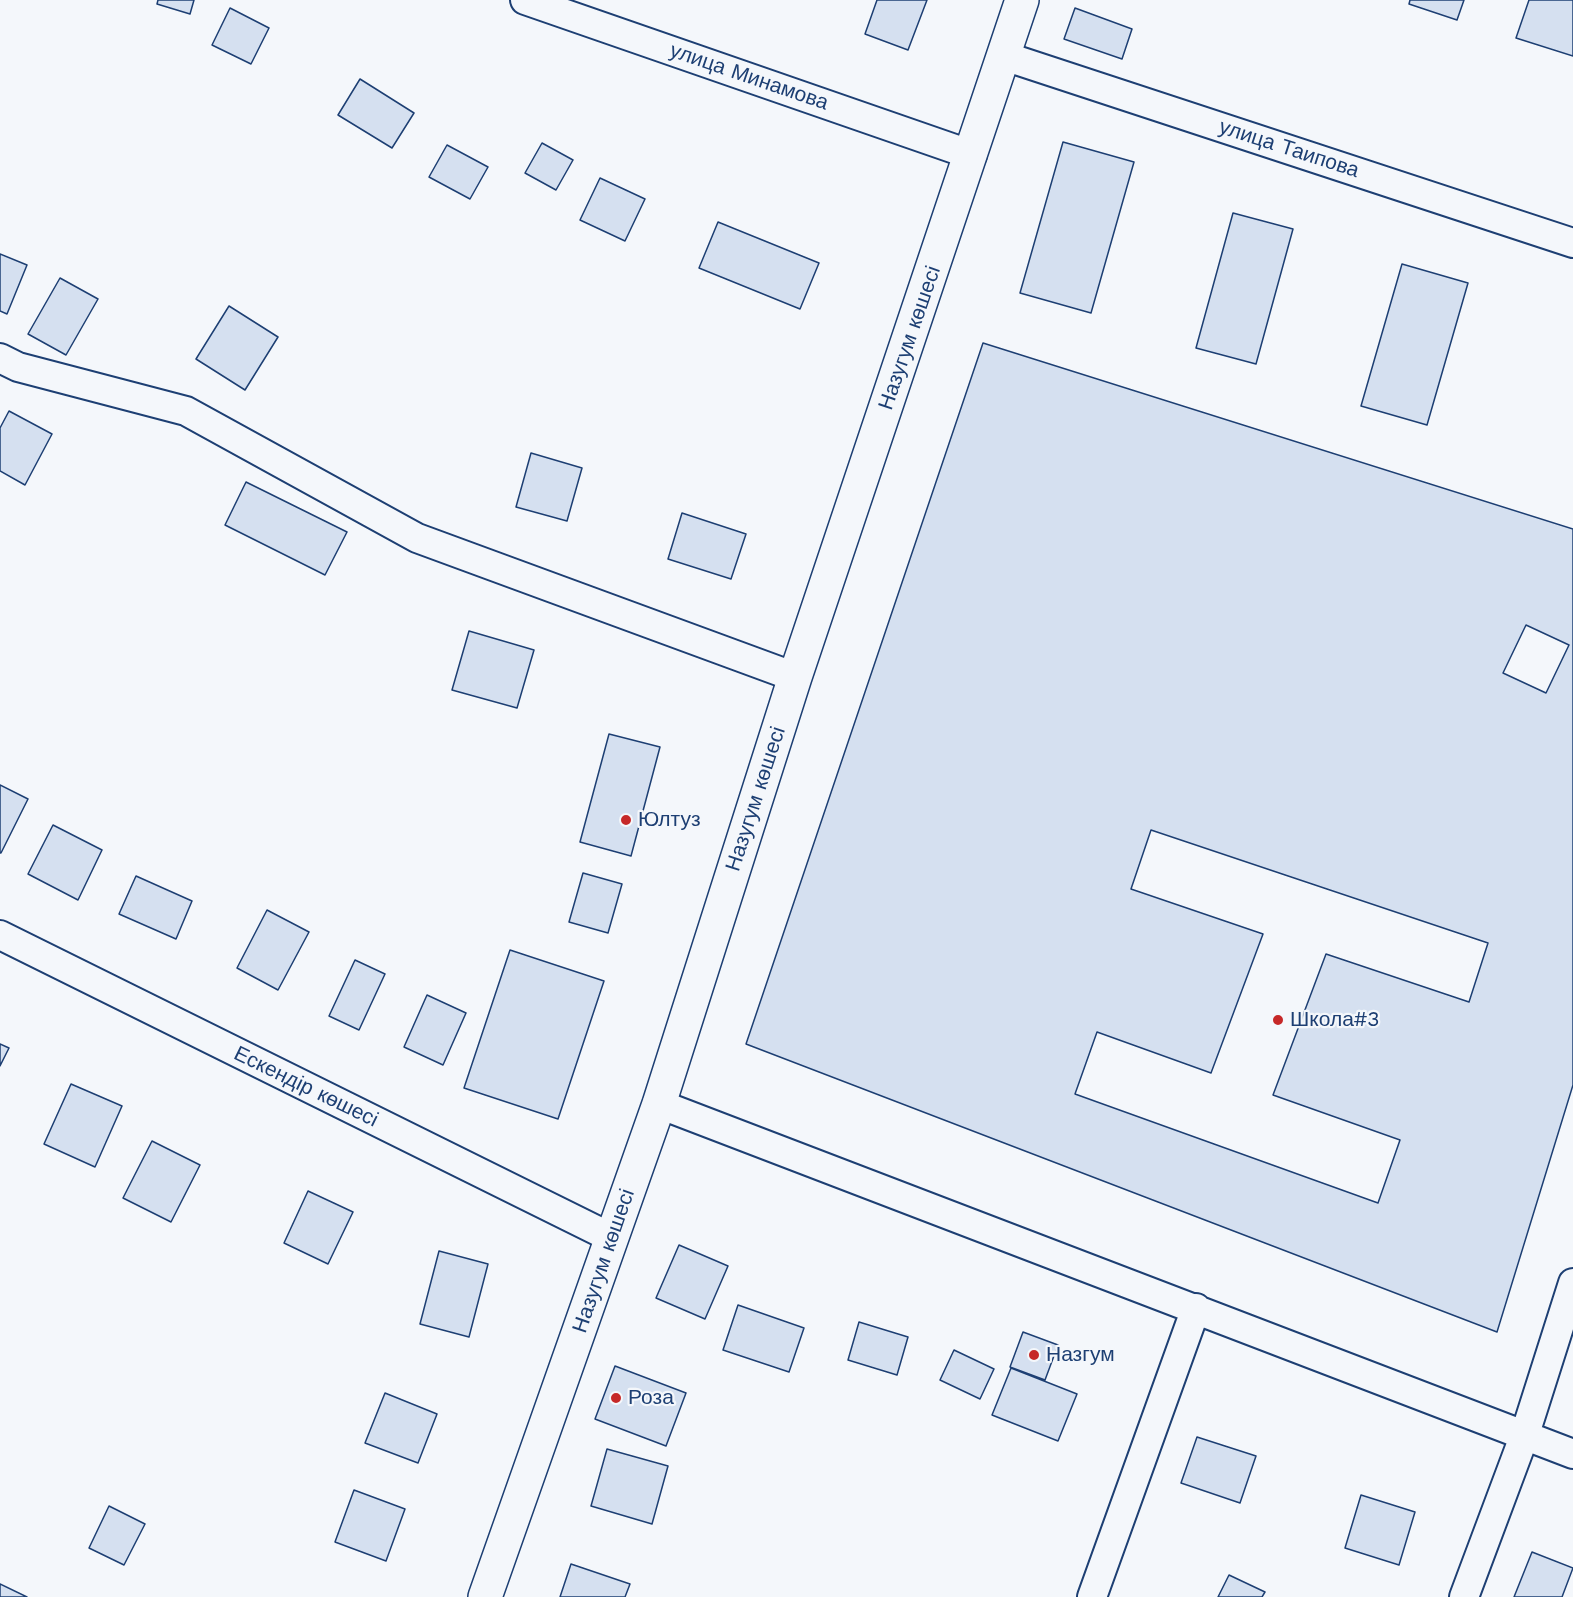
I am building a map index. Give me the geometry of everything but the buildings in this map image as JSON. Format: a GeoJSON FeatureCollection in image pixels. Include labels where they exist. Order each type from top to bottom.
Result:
{"type":"FeatureCollection","features":[{"type":"Feature","properties":{"kind":"street","name":"улица Минамова"},"geometry":{"type":"LineString","coordinates":[[525,0],[972,155]]}},
{"type":"Feature","properties":{"kind":"street","name":"Назугум көшесі"},"geometry":{"type":"LineString","coordinates":[[485,1597],[659,1104],[795,677],[1023,0]]}},
{"type":"Feature","properties":{"kind":"street","name":"улица Таипова"},"geometry":{"type":"LineString","coordinates":[[1004,56],[1573,243]]}},
{"type":"Feature","properties":{"kind":"street"},"geometry":{"type":"LineString","coordinates":[[0,358],[18,367],[186,411],[417,538],[795,677]]}},
{"type":"Feature","properties":{"kind":"street","name":"Ескендір көшесі"},"geometry":{"type":"LineString","coordinates":[[0,935],[612,1238]]}},
{"type":"Feature","properties":{"kind":"street"},"geometry":{"type":"LineString","coordinates":[[659,1104],[1573,1454]]}},
{"type":"Feature","properties":{"kind":"street"},"geometry":{"type":"LineString","coordinates":[[1464,1597],[1525,1434],[1573,1283]]}},
{"type":"Feature","properties":{"kind":"street"},"geometry":{"type":"LineString","coordinates":[[1092,1597],[1196,1308]]}},
{"type":"Feature","properties":{"kind":"place","name":"Юлтуз"},"geometry":{"type":"Point","coordinates":[626,820]}},
{"type":"Feature","properties":{"kind":"place","name":"Школа#3"},"geometry":{"type":"Point","coordinates":[1278,1020]}},
{"type":"Feature","properties":{"kind":"place","name":"Назгум"},"geometry":{"type":"Point","coordinates":[1034,1355]}},
{"type":"Feature","properties":{"kind":"place","name":"Роза"},"geometry":{"type":"Point","coordinates":[616,1398]}}]}
